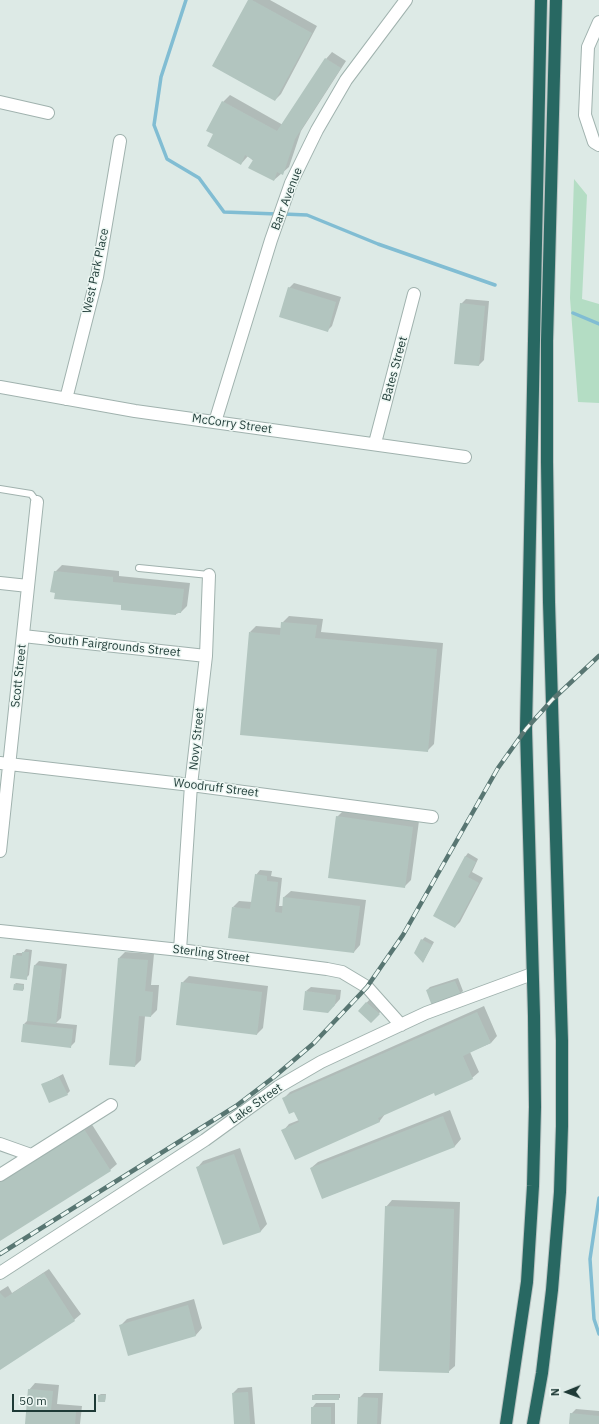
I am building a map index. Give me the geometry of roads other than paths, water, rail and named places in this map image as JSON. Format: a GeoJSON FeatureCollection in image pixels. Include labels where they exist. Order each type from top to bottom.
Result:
{"type":"FeatureCollection","features":[{"type":"Feature","properties":{"kind":"highway"},"geometry":{"type":"LineString","coordinates":[[506,1424],[527,1282],[533,1186],[535,1107],[526,729],[541,0]]}},
{"type":"Feature","properties":{"kind":"highway"},"geometry":{"type":"LineString","coordinates":[[534,1424],[552,1290],[560,1192],[562,1126],[562,1041],[549,602],[547,462],[547,341],[556,0]]}},
{"type":"Feature","properties":{"kind":"street","name":"Barr Avenue"},"geometry":{"type":"LineString","coordinates":[[215,422],[291,183],[314,137],[346,80],[406,0]]}},
{"type":"Feature","properties":{"kind":"street"},"geometry":{"type":"LineString","coordinates":[[599,22],[588,47],[585,115],[594,142],[599,145]]}},
{"type":"Feature","properties":{"kind":"street"},"geometry":{"type":"LineString","coordinates":[[0,102],[48,113]]}},
{"type":"Feature","properties":{"kind":"street","name":"West Park Place"},"geometry":{"type":"LineString","coordinates":[[66,399],[97,277],[120,141]]}},
{"type":"Feature","properties":{"kind":"street","name":"Bates Street"},"geometry":{"type":"LineString","coordinates":[[375,443],[414,294]]}},
{"type":"Feature","properties":{"kind":"street","name":"McCorry Street"},"geometry":{"type":"LineString","coordinates":[[0,387],[66,399],[215,422],[375,443],[465,457]]}},
{"type":"Feature","properties":{"kind":"street","name":"Scott Street"},"geometry":{"type":"LineString","coordinates":[[0,851],[5,764],[23,636],[37,502]]}},
{"type":"Feature","properties":{"kind":"street","name":"Novy Street"},"geometry":{"type":"LineString","coordinates":[[180,950],[191,785],[206,656],[209,575]]}},
{"type":"Feature","properties":{"kind":"street"},"geometry":{"type":"LineString","coordinates":[[0,583],[28,586]]}},
{"type":"Feature","properties":{"kind":"street","name":"South Fairgrounds Street"},"geometry":{"type":"LineString","coordinates":[[23,636],[206,656]]}},
{"type":"Feature","properties":{"kind":"street","name":"Woodruff Street"},"geometry":{"type":"LineString","coordinates":[[5,764],[191,785],[432,817]]}},
{"type":"Feature","properties":{"kind":"street","name":"Sterling Street"},"geometry":{"type":"LineString","coordinates":[[0,931],[180,950],[342,972],[366,987],[401,1025]]}},
{"type":"Feature","properties":{"kind":"street","name":"Lake Street"},"geometry":{"type":"LineString","coordinates":[[0,1273],[205,1140],[278,1087],[321,1062],[426,1013],[532,974]]}},
{"type":"Feature","properties":{"kind":"street"},"geometry":{"type":"LineString","coordinates":[[0,1175],[111,1105]]}},
{"type":"Feature","properties":{"kind":"street"},"geometry":{"type":"LineString","coordinates":[[0,1144],[31,1155]]}},
{"type":"Feature","properties":{"kind":"lane"},"geometry":{"type":"LineString","coordinates":[[0,489],[31,494],[37,502]]}},
{"type":"Feature","properties":{"kind":"lane"},"geometry":{"type":"LineString","coordinates":[[139,568],[209,575]]}},
{"type":"Feature","properties":{"kind":"waterway"},"geometry":{"type":"LineString","coordinates":[[186,0],[161,77],[154,125],[167,159],[199,178],[224,212],[277,214]]}},
{"type":"Feature","properties":{"kind":"waterway"},"geometry":{"type":"LineString","coordinates":[[283,214],[307,215],[378,244],[495,285]]}},
{"type":"Feature","properties":{"kind":"waterway"},"geometry":{"type":"LineString","coordinates":[[573,313],[599,324]]}},
{"type":"Feature","properties":{"kind":"waterway"},"geometry":{"type":"LineString","coordinates":[[599,1198],[590,1259],[594,1319],[599,1334]]}},
{"type":"Feature","properties":{"kind":"railway"},"geometry":{"type":"LineString","coordinates":[[0,1254],[236,1106],[274,1077],[314,1043],[367,987],[403,935],[498,768],[526,729],[552,700],[599,656]]}}]}
